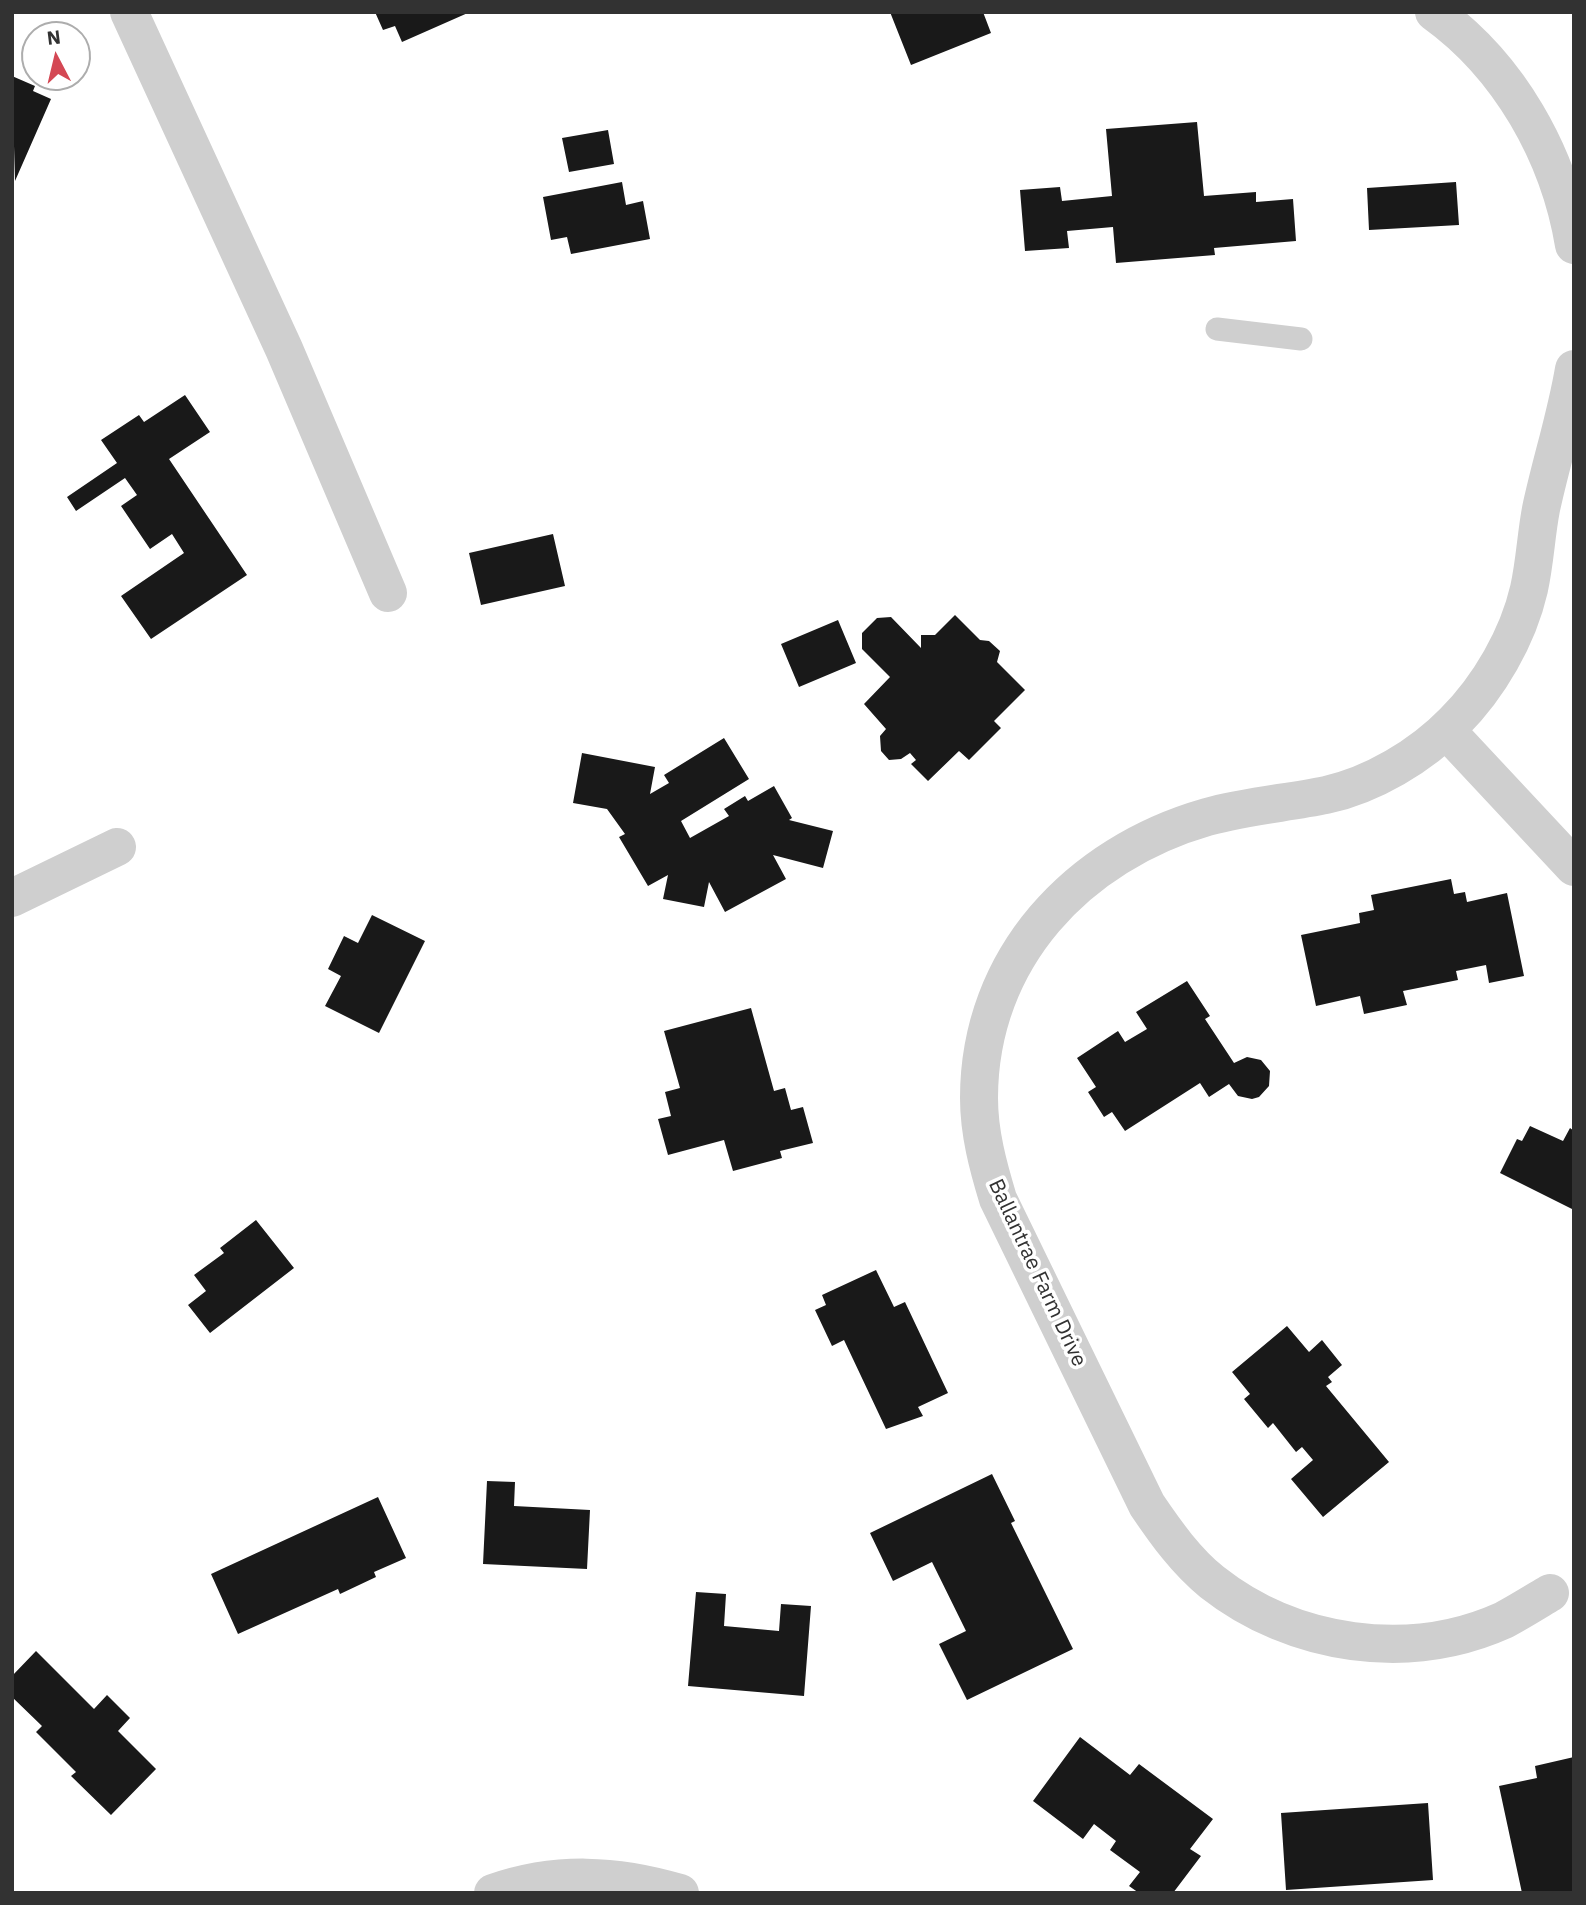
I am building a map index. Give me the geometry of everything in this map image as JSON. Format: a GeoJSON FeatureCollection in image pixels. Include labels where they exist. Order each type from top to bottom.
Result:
{"type":"FeatureCollection","features":[{"type":"Feature","properties":{"kind":"street"},"geometry":{"type":"LineString","coordinates":[[129,12],[284,349],[388,593]]}},
{"type":"Feature","properties":{"kind":"street"},"geometry":{"type":"LineString","coordinates":[[1434,12],[1490,64],[1526,113],[1550,161],[1569,215],[1574,244]]}},
{"type":"Feature","properties":{"kind":"street","name":"Ballantrae Farm Drive"},"geometry":{"type":"LineString","coordinates":[[1550,1593],[1503,1620],[1453,1637],[1401,1644],[1350,1642],[1301,1630],[1256,1612],[1212,1582],[1176,1547],[1147,1505],[998,1199],[984,1150],[979,1098],[984,1052],[1001,989],[1024,945],[1070,891],[1108,861],[1157,834],[1210,816],[1329,794],[1378,776],[1423,750],[1446,730],[1485,686],[1511,642],[1529,590],[1541,511],[1574,369]]}},
{"type":"Feature","properties":{"kind":"street"},"geometry":{"type":"LineString","coordinates":[[1446,730],[1574,867]]}},
{"type":"Feature","properties":{"kind":"street"},"geometry":{"type":"LineString","coordinates":[[12,898],[117,847]]}},
{"type":"Feature","properties":{"kind":"street"},"geometry":{"type":"LineString","coordinates":[[493,1893],[520,1883],[571,1876],[623,1878],[680,1893]]}},
{"type":"Feature","properties":{"kind":"lane"},"geometry":{"type":"LineString","coordinates":[[1217,330],[1301,339]]}},
{"type":"Feature","properties":{"kind":"building"},"geometry":{"type":"Polygon","coordinates":[[[375,12],[470,12],[402,42],[395,26],[383,30],[375,12]]]}},
{"type":"Feature","properties":{"kind":"building"},"geometry":{"type":"Polygon","coordinates":[[[890,12],[983,12],[991,33],[911,65],[890,12]]]}},
{"type":"Feature","properties":{"kind":"building"},"geometry":{"type":"Polygon","coordinates":[[[12,76],[21,80],[21,91],[33,91],[51,99],[15,181],[12,76]]]}},
{"type":"Feature","properties":{"kind":"building"},"geometry":{"type":"Polygon","coordinates":[[[1197,122],[1204,196],[1256,192],[1256,202],[1293,199],[1296,241],[1214,248],[1215,255],[1116,263],[1113,227],[1067,231],[1069,248],[1025,251],[1020,190],[1060,187],[1062,201],[1112,196],[1106,129],[1197,122]]]}},
{"type":"Feature","properties":{"kind":"building"},"geometry":{"type":"Polygon","coordinates":[[[608,130],[614,164],[569,172],[562,138],[608,130]]]}},
{"type":"Feature","properties":{"kind":"building"},"geometry":{"type":"Polygon","coordinates":[[[622,182],[626,205],[643,201],[650,239],[571,254],[567,237],[551,240],[543,197],[622,182]]]}},
{"type":"Feature","properties":{"kind":"building"},"geometry":{"type":"Polygon","coordinates":[[[1456,182],[1459,225],[1369,230],[1367,188],[1456,182]]]}},
{"type":"Feature","properties":{"kind":"building"},"geometry":{"type":"Polygon","coordinates":[[[185,395],[210,432],[169,459],[247,575],[151,639],[121,596],[184,553],[172,534],[150,549],[121,506],[137,495],[125,478],[76,511],[67,497],[117,463],[101,440],[139,415],[144,422],[185,395]]]}},
{"type":"Feature","properties":{"kind":"building"},"geometry":{"type":"Polygon","coordinates":[[[553,534],[565,586],[481,605],[469,553],[553,534]]]}},
{"type":"Feature","properties":{"kind":"building"},"geometry":{"type":"Polygon","coordinates":[[[955,615],[980,640],[989,641],[1000,651],[997,662],[1025,690],[994,721],[1001,728],[969,760],[959,751],[928,781],[911,764],[916,760],[910,753],[901,759],[889,760],[881,751],[880,736],[886,729],[864,704],[890,677],[862,649],[862,633],[877,618],[891,617],[921,648],[921,635],[935,635],[955,615]]]}},
{"type":"Feature","properties":{"kind":"building"},"geometry":{"type":"Polygon","coordinates":[[[838,620],[856,663],[799,687],[781,644],[838,620]]]}},
{"type":"Feature","properties":{"kind":"building"},"geometry":{"type":"Polygon","coordinates":[[[724,738],[749,779],[681,821],[690,838],[729,816],[724,809],[745,796],[748,801],[774,786],[792,818],[789,820],[833,831],[823,868],[773,855],[786,879],[725,912],[709,882],[704,907],[663,899],[668,875],[648,886],[619,837],[625,834],[607,809],[573,803],[582,753],[655,767],[650,794],[669,783],[664,775],[724,738]]]}},
{"type":"Feature","properties":{"kind":"building"},"geometry":{"type":"Polygon","coordinates":[[[1451,879],[1454,894],[1465,892],[1467,902],[1507,893],[1524,976],[1489,983],[1486,965],[1456,971],[1458,980],[1403,991],[1407,1005],[1364,1014],[1360,996],[1316,1006],[1301,935],[1360,923],[1359,913],[1374,910],[1371,895],[1451,879]]]}},
{"type":"Feature","properties":{"kind":"building"},"geometry":{"type":"Polygon","coordinates":[[[372,915],[425,941],[379,1033],[325,1006],[341,976],[328,969],[344,936],[358,943],[372,915]]]}},
{"type":"Feature","properties":{"kind":"building"},"geometry":{"type":"Polygon","coordinates":[[[1187,981],[1210,1016],[1205,1019],[1234,1063],[1247,1057],[1261,1060],[1270,1071],[1269,1086],[1259,1097],[1252,1099],[1238,1096],[1229,1084],[1209,1097],[1200,1083],[1125,1131],[1112,1112],[1104,1117],[1088,1092],[1096,1087],[1077,1058],[1118,1031],[1125,1042],[1147,1029],[1136,1012],[1187,981]]]}},
{"type":"Feature","properties":{"kind":"building"},"geometry":{"type":"Polygon","coordinates":[[[751,1008],[774,1091],[785,1088],[791,1110],[803,1107],[813,1143],[780,1151],[782,1158],[733,1171],[724,1140],[668,1155],[658,1119],[671,1116],[665,1092],[680,1088],[664,1031],[751,1008]]]}},
{"type":"Feature","properties":{"kind":"building"},"geometry":{"type":"Polygon","coordinates":[[[1530,1126],[1563,1141],[1570,1128],[1574,1131],[1574,1210],[1500,1173],[1517,1139],[1522,1141],[1530,1126]]]}},
{"type":"Feature","properties":{"kind":"building"},"geometry":{"type":"Polygon","coordinates":[[[256,1220],[294,1268],[210,1333],[188,1305],[206,1291],[194,1275],[224,1253],[220,1248],[256,1220]]]}},
{"type":"Feature","properties":{"kind":"building"},"geometry":{"type":"Polygon","coordinates":[[[876,1270],[894,1307],[905,1302],[948,1393],[918,1407],[923,1416],[886,1429],[844,1340],[832,1346],[815,1310],[826,1305],[822,1295],[876,1270]]]}},
{"type":"Feature","properties":{"kind":"building"},"geometry":{"type":"Polygon","coordinates":[[[1287,1326],[1309,1352],[1322,1340],[1342,1365],[1328,1377],[1332,1382],[1326,1386],[1389,1462],[1323,1517],[1291,1479],[1313,1460],[1302,1447],[1296,1452],[1273,1423],[1268,1428],[1244,1399],[1250,1394],[1232,1372],[1287,1326]]]}},
{"type":"Feature","properties":{"kind":"building"},"geometry":{"type":"Polygon","coordinates":[[[992,1474],[1015,1521],[1011,1523],[1073,1649],[967,1700],[939,1644],[966,1631],[932,1562],[893,1581],[870,1533],[992,1474]]]}},
{"type":"Feature","properties":{"kind":"building"},"geometry":{"type":"Polygon","coordinates":[[[487,1481],[515,1482],[514,1506],[590,1510],[587,1569],[483,1564],[487,1481]]]}},
{"type":"Feature","properties":{"kind":"building"},"geometry":{"type":"Polygon","coordinates":[[[378,1497],[406,1558],[374,1572],[376,1577],[340,1594],[338,1589],[238,1634],[211,1574],[378,1497]]]}},
{"type":"Feature","properties":{"kind":"building"},"geometry":{"type":"Polygon","coordinates":[[[696,1592],[726,1594],[724,1626],[779,1631],[781,1604],[811,1606],[804,1696],[688,1686],[696,1592]]]}},
{"type":"Feature","properties":{"kind":"building"},"geometry":{"type":"Polygon","coordinates":[[[36,1651],[94,1709],[107,1695],[130,1718],[118,1731],[156,1769],[111,1815],[71,1776],[76,1772],[36,1732],[42,1726],[12,1697],[12,1676],[36,1651]]]}},
{"type":"Feature","properties":{"kind":"building"},"geometry":{"type":"Polygon","coordinates":[[[1080,1737],[1130,1775],[1139,1764],[1213,1819],[1190,1849],[1201,1856],[1173,1893],[1139,1893],[1129,1886],[1140,1872],[1110,1850],[1116,1841],[1094,1824],[1083,1839],[1033,1801],[1080,1737]]]}},
{"type":"Feature","properties":{"kind":"building"},"geometry":{"type":"Polygon","coordinates":[[[1574,1757],[1574,1893],[1522,1893],[1499,1786],[1537,1778],[1535,1766],[1574,1757]]]}},
{"type":"Feature","properties":{"kind":"building"},"geometry":{"type":"Polygon","coordinates":[[[1428,1803],[1433,1880],[1286,1890],[1281,1813],[1428,1803]]]}}]}
